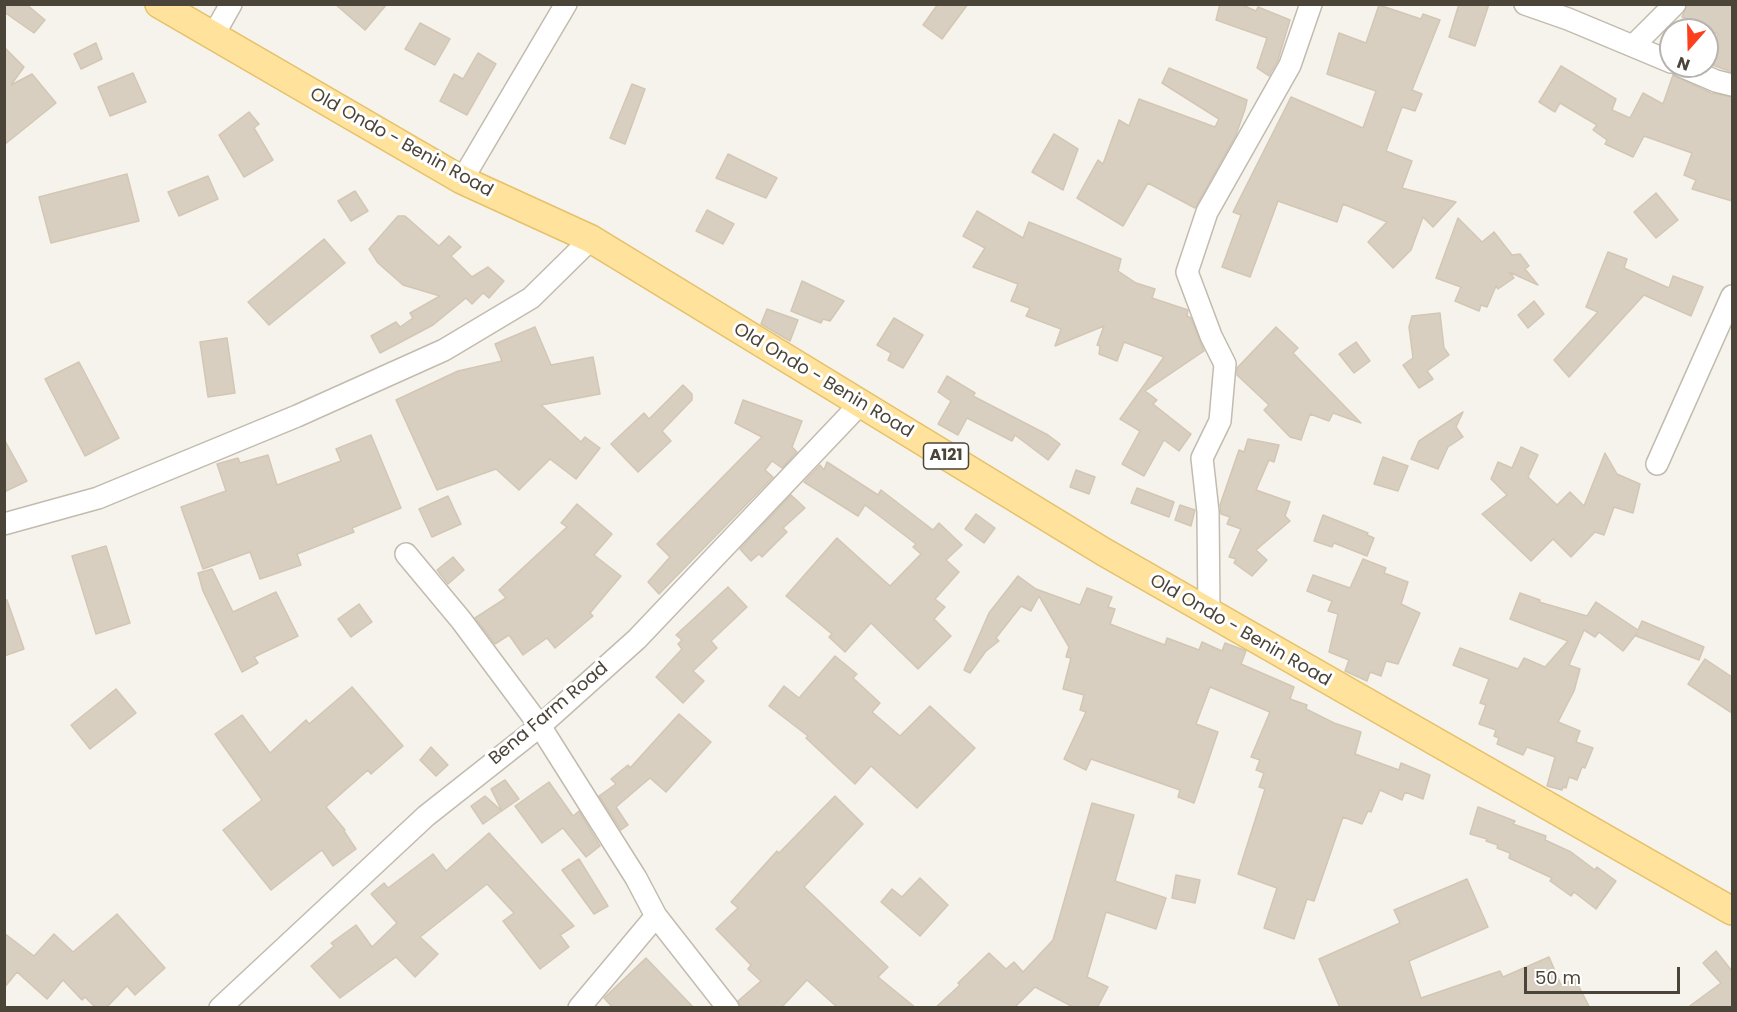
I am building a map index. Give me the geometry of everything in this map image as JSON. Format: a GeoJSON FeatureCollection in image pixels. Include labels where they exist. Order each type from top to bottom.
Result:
{"type":"FeatureCollection","features":[{"type":"Feature","properties":{"kind":"main road","name":"Old Ondo - Benin Road"},"geometry":{"type":"LineString","coordinates":[[159,4],[462,180],[591,239],[1209,614],[1732,911]]}},
{"type":"Feature","properties":{"kind":"street"},"geometry":{"type":"LineString","coordinates":[[213,36],[231,4]]}},
{"type":"Feature","properties":{"kind":"street"},"geometry":{"type":"LineString","coordinates":[[462,180],[566,4]]}},
{"type":"Feature","properties":{"kind":"street"},"geometry":{"type":"LineString","coordinates":[[1209,614],[1208,512],[1202,458],[1220,421],[1225,364],[1211,336],[1187,272],[1207,212],[1290,65],[1311,4]]}},
{"type":"Feature","properties":{"kind":"street"},"geometry":{"type":"LineString","coordinates":[[1525,4],[1659,56]]}},
{"type":"Feature","properties":{"kind":"street"},"geometry":{"type":"LineString","coordinates":[[1634,45],[1675,4]]}},
{"type":"Feature","properties":{"kind":"street"},"geometry":{"type":"LineString","coordinates":[[1709,78],[1732,85]]}},
{"type":"Feature","properties":{"kind":"street"},"geometry":{"type":"LineString","coordinates":[[4,524],[98,498],[297,416],[444,350],[531,298],[591,239]]}},
{"type":"Feature","properties":{"kind":"street"},"geometry":{"type":"LineString","coordinates":[[1657,464],[1732,296]]}},
{"type":"Feature","properties":{"kind":"street","name":"Bena Farm Road"},"geometry":{"type":"LineString","coordinates":[[220,1008],[426,816],[540,726],[637,639],[861,403]]}},
{"type":"Feature","properties":{"kind":"street"},"geometry":{"type":"LineString","coordinates":[[406,554],[461,620],[540,726],[636,878],[656,916],[728,1008]]}},
{"type":"Feature","properties":{"kind":"street"},"geometry":{"type":"LineString","coordinates":[[579,1008],[656,916]]}},
{"type":"Feature","properties":{"kind":"building"},"geometry":{"type":"Polygon","coordinates":[[[4,4],[26,4],[45,20],[34,33],[4,12],[4,4]]]}},
{"type":"Feature","properties":{"kind":"building"},"geometry":{"type":"Polygon","coordinates":[[[335,4],[387,4],[365,30],[335,4]]]}},
{"type":"Feature","properties":{"kind":"building"},"geometry":{"type":"Polygon","coordinates":[[[938,4],[968,4],[942,39],[923,25],[938,4]]]}},
{"type":"Feature","properties":{"kind":"building"},"geometry":{"type":"Polygon","coordinates":[[[1220,4],[1240,4],[1256,11],[1258,7],[1290,20],[1278,60],[1269,76],[1257,68],[1267,38],[1216,20],[1220,4]]]}},
{"type":"Feature","properties":{"kind":"building"},"geometry":{"type":"Polygon","coordinates":[[[1459,4],[1489,4],[1475,46],[1449,37],[1459,4]]]}},
{"type":"Feature","properties":{"kind":"building"},"geometry":{"type":"Polygon","coordinates":[[[1687,4],[1732,4],[1732,72],[1719,67],[1719,18],[1682,17],[1687,4]]]}},
{"type":"Feature","properties":{"kind":"building"},"geometry":{"type":"Polygon","coordinates":[[[1379,5],[1421,19],[1423,14],[1440,20],[1412,90],[1422,94],[1415,111],[1402,107],[1386,151],[1412,161],[1402,188],[1456,202],[1433,227],[1423,217],[1411,250],[1393,268],[1368,242],[1387,222],[1343,204],[1337,222],[1278,201],[1250,277],[1222,267],[1241,215],[1233,212],[1291,97],[1363,128],[1376,91],[1327,74],[1339,33],[1366,43],[1379,5]]]}},
{"type":"Feature","properties":{"kind":"building"},"geometry":{"type":"Polygon","coordinates":[[[420,23],[450,39],[435,65],[405,49],[420,23]]]}},
{"type":"Feature","properties":{"kind":"building"},"geometry":{"type":"Polygon","coordinates":[[[96,43],[102,59],[81,69],[74,54],[96,43]]]}},
{"type":"Feature","properties":{"kind":"building"},"geometry":{"type":"Polygon","coordinates":[[[4,47],[24,67],[11,85],[32,74],[56,103],[4,145],[4,47]]]}},
{"type":"Feature","properties":{"kind":"building"},"geometry":{"type":"Polygon","coordinates":[[[478,53],[496,64],[467,115],[440,101],[454,74],[463,79],[478,53]]]}},
{"type":"Feature","properties":{"kind":"building"},"geometry":{"type":"Polygon","coordinates":[[[1561,66],[1616,99],[1612,110],[1630,118],[1643,93],[1663,104],[1672,78],[1679,78],[1711,93],[1732,97],[1732,201],[1692,189],[1696,180],[1684,175],[1692,153],[1644,136],[1633,157],[1605,144],[1607,140],[1593,130],[1597,125],[1560,103],[1555,112],[1539,102],[1561,66]]]}},
{"type":"Feature","properties":{"kind":"building"},"geometry":{"type":"Polygon","coordinates":[[[1169,68],[1247,100],[1245,109],[1236,135],[1195,208],[1148,183],[1123,226],[1077,198],[1098,160],[1103,164],[1119,120],[1129,126],[1139,99],[1215,127],[1219,119],[1162,83],[1169,68]]]}},
{"type":"Feature","properties":{"kind":"building"},"geometry":{"type":"Polygon","coordinates":[[[133,73],[146,102],[110,116],[98,87],[133,73]]]}},
{"type":"Feature","properties":{"kind":"building"},"geometry":{"type":"Polygon","coordinates":[[[632,84],[645,89],[625,144],[610,138],[632,84]]]}},
{"type":"Feature","properties":{"kind":"building"},"geometry":{"type":"Polygon","coordinates":[[[249,112],[259,124],[254,128],[273,160],[244,177],[219,135],[249,112]]]}},
{"type":"Feature","properties":{"kind":"building"},"geometry":{"type":"Polygon","coordinates":[[[1054,134],[1078,149],[1063,190],[1032,172],[1054,134]]]}},
{"type":"Feature","properties":{"kind":"building"},"geometry":{"type":"Polygon","coordinates":[[[728,154],[777,178],[766,198],[716,178],[728,154]]]}},
{"type":"Feature","properties":{"kind":"building"},"geometry":{"type":"Polygon","coordinates":[[[127,174],[139,221],[51,243],[39,197],[127,174]]]}},
{"type":"Feature","properties":{"kind":"building"},"geometry":{"type":"Polygon","coordinates":[[[208,176],[218,199],[179,216],[168,192],[208,176]]]}},
{"type":"Feature","properties":{"kind":"building"},"geometry":{"type":"Polygon","coordinates":[[[355,191],[368,211],[351,221],[338,201],[355,191]]]}},
{"type":"Feature","properties":{"kind":"building"},"geometry":{"type":"Polygon","coordinates":[[[1656,193],[1678,220],[1656,238],[1634,212],[1656,193]]]}},
{"type":"Feature","properties":{"kind":"building"},"geometry":{"type":"Polygon","coordinates":[[[707,210],[734,224],[723,244],[696,231],[707,210]]]}},
{"type":"Feature","properties":{"kind":"building"},"geometry":{"type":"Polygon","coordinates":[[[977,211],[1023,238],[1029,222],[1121,259],[1118,271],[1136,283],[1155,289],[1152,298],[1188,310],[1187,316],[1191,318],[1204,351],[1145,391],[1157,400],[1153,404],[1191,434],[1179,451],[1164,440],[1144,476],[1122,464],[1140,431],[1120,419],[1164,357],[1124,342],[1117,361],[1099,354],[1100,346],[1097,345],[1104,326],[1055,346],[1061,329],[1026,316],[1030,308],[1011,301],[1018,284],[973,267],[985,248],[963,236],[977,211]]]}},
{"type":"Feature","properties":{"kind":"building"},"geometry":{"type":"Polygon","coordinates":[[[398,216],[405,216],[439,246],[449,236],[461,247],[451,256],[472,277],[488,267],[504,281],[489,298],[483,293],[472,304],[466,298],[433,325],[380,353],[371,336],[396,322],[400,327],[413,318],[410,313],[440,296],[403,285],[378,263],[369,249],[398,216]]]}},
{"type":"Feature","properties":{"kind":"building"},"geometry":{"type":"Polygon","coordinates":[[[1458,218],[1482,242],[1494,232],[1512,255],[1520,254],[1529,266],[1525,269],[1538,285],[1509,272],[1514,278],[1498,289],[1496,286],[1487,307],[1481,305],[1479,311],[1455,301],[1461,287],[1436,278],[1458,218]]]}},
{"type":"Feature","properties":{"kind":"building"},"geometry":{"type":"Polygon","coordinates":[[[324,239],[345,263],[269,325],[248,302],[324,239]]]}},
{"type":"Feature","properties":{"kind":"building"},"geometry":{"type":"Polygon","coordinates":[[[1608,252],[1627,259],[1624,268],[1669,288],[1673,276],[1703,287],[1691,316],[1644,295],[1569,377],[1554,360],[1598,312],[1586,307],[1608,252]]]}},
{"type":"Feature","properties":{"kind":"building"},"geometry":{"type":"Polygon","coordinates":[[[802,281],[844,301],[830,321],[823,319],[821,323],[791,311],[802,281]]]}},
{"type":"Feature","properties":{"kind":"building"},"geometry":{"type":"Polygon","coordinates":[[[1534,301],[1544,314],[1528,328],[1518,315],[1534,301]]]}},
{"type":"Feature","properties":{"kind":"building"},"geometry":{"type":"Polygon","coordinates":[[[767,309],[798,320],[790,341],[761,324],[767,309]]]}},
{"type":"Feature","properties":{"kind":"building"},"geometry":{"type":"Polygon","coordinates":[[[1440,313],[1444,348],[1449,355],[1427,371],[1433,379],[1419,388],[1403,365],[1413,358],[1409,327],[1412,316],[1440,313]]]}},
{"type":"Feature","properties":{"kind":"building"},"geometry":{"type":"Polygon","coordinates":[[[894,318],[923,335],[903,368],[888,360],[891,353],[877,345],[894,318]]]}},
{"type":"Feature","properties":{"kind":"building"},"geometry":{"type":"Polygon","coordinates":[[[535,327],[551,365],[593,357],[600,394],[541,405],[581,442],[585,437],[600,448],[576,479],[550,459],[519,490],[496,469],[437,490],[396,400],[458,371],[502,361],[495,344],[535,327]]]}},
{"type":"Feature","properties":{"kind":"building"},"geometry":{"type":"Polygon","coordinates":[[[1276,327],[1298,348],[1293,353],[1361,423],[1333,413],[1329,421],[1310,414],[1301,440],[1290,437],[1264,410],[1269,405],[1237,375],[1237,368],[1276,327]]]}},
{"type":"Feature","properties":{"kind":"building"},"geometry":{"type":"Polygon","coordinates":[[[227,338],[235,393],[208,397],[200,342],[227,338]]]}},
{"type":"Feature","properties":{"kind":"building"},"geometry":{"type":"Polygon","coordinates":[[[1356,342],[1370,361],[1354,373],[1339,354],[1356,342]]]}},
{"type":"Feature","properties":{"kind":"building"},"geometry":{"type":"Polygon","coordinates":[[[79,362],[119,438],[85,456],[45,379],[79,362]]]}},
{"type":"Feature","properties":{"kind":"building"},"geometry":{"type":"Polygon","coordinates":[[[947,376],[975,393],[973,396],[1048,435],[1060,444],[1048,460],[1015,435],[1012,441],[967,418],[958,435],[938,424],[951,401],[938,392],[947,376]]]}},
{"type":"Feature","properties":{"kind":"building"},"geometry":{"type":"Polygon","coordinates":[[[683,385],[692,394],[692,400],[662,431],[671,441],[638,472],[611,444],[644,413],[649,419],[683,385]]]}},
{"type":"Feature","properties":{"kind":"building"},"geometry":{"type":"Polygon","coordinates":[[[743,400],[802,421],[792,447],[797,452],[782,468],[772,461],[765,470],[773,477],[659,594],[648,582],[670,557],[657,544],[762,437],[735,423],[743,400]]]}},
{"type":"Feature","properties":{"kind":"building"},"geometry":{"type":"Polygon","coordinates":[[[1463,412],[1456,427],[1463,437],[1448,447],[1438,469],[1411,459],[1419,441],[1463,412]]]}},
{"type":"Feature","properties":{"kind":"building"},"geometry":{"type":"Polygon","coordinates":[[[371,435],[401,508],[352,528],[354,532],[297,554],[301,565],[260,579],[250,552],[203,569],[181,507],[226,491],[217,464],[238,458],[240,463],[268,455],[277,485],[341,461],[336,449],[371,435]]]}},
{"type":"Feature","properties":{"kind":"building"},"geometry":{"type":"Polygon","coordinates":[[[4,439],[27,481],[4,492],[4,439]]]}},
{"type":"Feature","properties":{"kind":"building"},"geometry":{"type":"Polygon","coordinates":[[[1248,439],[1279,445],[1274,462],[1269,460],[1256,490],[1290,502],[1285,516],[1290,521],[1256,550],[1267,560],[1252,576],[1234,563],[1236,559],[1229,557],[1241,529],[1227,524],[1230,517],[1221,514],[1220,505],[1239,450],[1244,452],[1248,439]]]}},
{"type":"Feature","properties":{"kind":"building"},"geometry":{"type":"Polygon","coordinates":[[[1521,447],[1538,455],[1528,477],[1557,505],[1570,492],[1584,506],[1605,453],[1617,474],[1640,484],[1633,513],[1614,507],[1604,535],[1595,532],[1571,557],[1553,539],[1531,561],[1482,514],[1507,495],[1491,479],[1498,462],[1512,468],[1521,447]]]}},
{"type":"Feature","properties":{"kind":"building"},"geometry":{"type":"Polygon","coordinates":[[[1383,457],[1408,466],[1398,491],[1374,484],[1383,457]]]}},
{"type":"Feature","properties":{"kind":"building"},"geometry":{"type":"Polygon","coordinates":[[[827,462],[878,495],[881,490],[933,530],[939,523],[962,545],[946,560],[959,572],[935,599],[945,607],[934,619],[951,636],[918,669],[871,623],[845,652],[829,637],[832,634],[786,596],[837,538],[890,586],[921,554],[913,547],[916,544],[865,505],[858,516],[804,482],[820,465],[824,470],[827,462]]]}},
{"type":"Feature","properties":{"kind":"building"},"geometry":{"type":"Polygon","coordinates":[[[1076,470],[1095,477],[1089,494],[1070,487],[1076,470]]]}},
{"type":"Feature","properties":{"kind":"building"},"geometry":{"type":"Polygon","coordinates":[[[1137,488],[1174,502],[1169,517],[1131,503],[1137,488]]]}},
{"type":"Feature","properties":{"kind":"building"},"geometry":{"type":"Polygon","coordinates":[[[791,495],[805,508],[783,528],[787,532],[762,557],[759,554],[751,561],[740,549],[791,495]]]}},
{"type":"Feature","properties":{"kind":"building"},"geometry":{"type":"Polygon","coordinates":[[[448,496],[461,524],[432,537],[419,509],[448,496]]]}},
{"type":"Feature","properties":{"kind":"building"},"geometry":{"type":"Polygon","coordinates":[[[577,504],[612,534],[594,555],[621,576],[590,613],[593,616],[555,648],[547,638],[523,655],[509,635],[495,644],[475,618],[506,598],[499,590],[567,527],[561,523],[577,504]]]}},
{"type":"Feature","properties":{"kind":"building"},"geometry":{"type":"Polygon","coordinates":[[[1180,505],[1195,510],[1191,526],[1175,520],[1180,505]]]}},
{"type":"Feature","properties":{"kind":"building"},"geometry":{"type":"Polygon","coordinates":[[[976,514],[995,528],[984,543],[965,529],[976,514]]]}},
{"type":"Feature","properties":{"kind":"building"},"geometry":{"type":"Polygon","coordinates":[[[1323,515],[1368,533],[1367,535],[1374,538],[1367,556],[1334,543],[1332,547],[1314,541],[1323,515]]]}},
{"type":"Feature","properties":{"kind":"building"},"geometry":{"type":"Polygon","coordinates":[[[106,546],[130,623],[96,634],[72,556],[106,546]]]}},
{"type":"Feature","properties":{"kind":"building"},"geometry":{"type":"Polygon","coordinates":[[[453,557],[464,570],[448,584],[437,570],[453,557]]]}},
{"type":"Feature","properties":{"kind":"building"},"geometry":{"type":"Polygon","coordinates":[[[1363,559],[1386,568],[1384,573],[1408,582],[1401,604],[1420,613],[1398,664],[1386,661],[1381,676],[1370,672],[1367,681],[1345,671],[1349,660],[1329,652],[1338,614],[1328,611],[1332,601],[1307,591],[1313,575],[1350,588],[1363,559]]]}},
{"type":"Feature","properties":{"kind":"building"},"geometry":{"type":"Polygon","coordinates":[[[212,569],[233,612],[276,592],[298,636],[254,657],[258,663],[242,672],[203,591],[198,573],[212,569]]]}},
{"type":"Feature","properties":{"kind":"building"},"geometry":{"type":"Polygon","coordinates":[[[1018,576],[1036,589],[1080,605],[1087,588],[1112,597],[1108,607],[1115,609],[1110,624],[1165,645],[1167,638],[1199,650],[1202,642],[1222,651],[1225,643],[1246,651],[1241,664],[1294,687],[1290,699],[1307,705],[1306,709],[1334,723],[1361,732],[1355,754],[1399,770],[1401,763],[1430,775],[1423,799],[1405,792],[1402,800],[1380,790],[1371,812],[1368,811],[1362,824],[1343,817],[1314,901],[1307,899],[1294,939],[1264,928],[1277,888],[1238,874],[1265,789],[1259,787],[1264,773],[1256,770],[1260,760],[1251,757],[1270,712],[1210,687],[1196,724],[1218,732],[1194,803],[1178,797],[1180,790],[1091,759],[1086,770],[1064,759],[1086,712],[1080,710],[1084,695],[1063,689],[1071,658],[1066,657],[1069,647],[1039,596],[1031,611],[1021,606],[996,638],[999,641],[986,651],[970,673],[964,670],[989,613],[1018,576]]]}},
{"type":"Feature","properties":{"kind":"building"},"geometry":{"type":"Polygon","coordinates":[[[728,587],[747,607],[711,641],[717,648],[693,671],[704,681],[683,703],[656,677],[682,649],[678,644],[682,640],[676,635],[728,587]]]}},
{"type":"Feature","properties":{"kind":"building"},"geometry":{"type":"Polygon","coordinates":[[[1520,593],[1540,600],[1539,602],[1587,616],[1596,602],[1638,630],[1642,621],[1704,647],[1699,660],[1636,636],[1637,633],[1623,651],[1599,632],[1595,637],[1584,630],[1569,665],[1580,669],[1574,691],[1558,722],[1580,731],[1576,742],[1593,748],[1577,780],[1569,777],[1566,788],[1563,787],[1562,790],[1547,786],[1555,757],[1527,747],[1523,755],[1497,744],[1499,738],[1494,736],[1496,730],[1479,724],[1486,705],[1480,703],[1489,679],[1453,665],[1460,648],[1518,669],[1524,658],[1545,667],[1568,641],[1510,619],[1520,593]]]}},
{"type":"Feature","properties":{"kind":"building"},"geometry":{"type":"Polygon","coordinates":[[[4,600],[7,600],[24,649],[4,656],[4,600]]]}},
{"type":"Feature","properties":{"kind":"building"},"geometry":{"type":"Polygon","coordinates":[[[359,604],[372,622],[351,637],[338,619],[359,604]]]}},
{"type":"Feature","properties":{"kind":"building"},"geometry":{"type":"Polygon","coordinates":[[[835,656],[857,674],[853,678],[880,703],[872,712],[900,736],[930,706],[975,748],[917,808],[871,766],[855,784],[806,738],[808,736],[769,706],[784,686],[799,698],[835,656]]]}},
{"type":"Feature","properties":{"kind":"building"},"geometry":{"type":"Polygon","coordinates":[[[1705,659],[1732,677],[1732,713],[1688,684],[1705,659]]]}},
{"type":"Feature","properties":{"kind":"building"},"geometry":{"type":"Polygon","coordinates":[[[352,687],[403,746],[371,774],[368,770],[326,807],[345,830],[356,849],[333,866],[322,850],[271,890],[223,830],[262,800],[215,734],[242,715],[270,753],[306,720],[309,724],[352,687]]]}},
{"type":"Feature","properties":{"kind":"building"},"geometry":{"type":"Polygon","coordinates":[[[116,689],[136,713],[90,749],[71,725],[116,689]]]}},
{"type":"Feature","properties":{"kind":"building"},"geometry":{"type":"Polygon","coordinates":[[[679,714],[711,742],[666,792],[650,778],[616,807],[628,825],[621,830],[599,796],[616,784],[611,779],[628,765],[630,768],[679,714]]]}},
{"type":"Feature","properties":{"kind":"building"},"geometry":{"type":"Polygon","coordinates":[[[431,747],[448,765],[436,776],[420,760],[431,747]]]}},
{"type":"Feature","properties":{"kind":"building"},"geometry":{"type":"Polygon","coordinates":[[[505,780],[519,799],[502,811],[491,789],[505,780]]]}},
{"type":"Feature","properties":{"kind":"building"},"geometry":{"type":"Polygon","coordinates":[[[549,782],[573,816],[579,811],[600,846],[586,857],[563,828],[542,843],[515,806],[549,782]]]}},
{"type":"Feature","properties":{"kind":"building"},"geometry":{"type":"Polygon","coordinates":[[[485,796],[502,811],[483,824],[471,806],[485,796]]]}},
{"type":"Feature","properties":{"kind":"building"},"geometry":{"type":"Polygon","coordinates":[[[835,796],[863,824],[804,887],[888,967],[878,977],[916,1008],[838,1008],[807,980],[781,1008],[741,1008],[738,1001],[761,981],[748,969],[751,965],[716,929],[738,908],[731,902],[777,851],[779,853],[835,796]]]}},
{"type":"Feature","properties":{"kind":"building"},"geometry":{"type":"Polygon","coordinates":[[[1092,803],[1134,815],[1115,881],[1166,898],[1156,929],[1106,912],[1087,977],[1108,987],[1097,1008],[1075,1008],[1035,987],[1014,1008],[935,1008],[989,953],[1006,969],[1014,962],[1023,972],[1053,940],[1092,803]]]}},
{"type":"Feature","properties":{"kind":"building"},"geometry":{"type":"Polygon","coordinates":[[[1478,807],[1515,821],[1513,824],[1546,836],[1545,840],[1571,852],[1595,870],[1597,867],[1616,881],[1596,909],[1574,892],[1571,896],[1550,881],[1552,878],[1509,858],[1510,853],[1497,848],[1498,845],[1486,841],[1487,839],[1470,834],[1478,807]]]}},
{"type":"Feature","properties":{"kind":"building"},"geometry":{"type":"Polygon","coordinates":[[[489,833],[574,926],[560,935],[569,947],[540,969],[503,921],[514,913],[487,884],[420,937],[438,954],[415,977],[396,957],[340,998],[311,966],[334,946],[331,943],[356,925],[372,947],[397,923],[371,894],[384,883],[388,888],[433,854],[446,871],[489,833]]]}},
{"type":"Feature","properties":{"kind":"building"},"geometry":{"type":"Polygon","coordinates":[[[579,859],[608,906],[594,914],[562,870],[579,859]]]}},
{"type":"Feature","properties":{"kind":"building"},"geometry":{"type":"Polygon","coordinates":[[[1176,875],[1200,880],[1195,903],[1172,898],[1176,875]]]}},
{"type":"Feature","properties":{"kind":"building"},"geometry":{"type":"Polygon","coordinates":[[[920,878],[948,905],[920,936],[881,902],[892,889],[902,897],[920,878]]]}},
{"type":"Feature","properties":{"kind":"building"},"geometry":{"type":"Polygon","coordinates":[[[1467,879],[1488,927],[1409,961],[1421,998],[1500,971],[1503,977],[1549,957],[1561,985],[1575,979],[1590,1008],[1340,1008],[1319,959],[1400,923],[1394,910],[1467,879]]]}},
{"type":"Feature","properties":{"kind":"building"},"geometry":{"type":"Polygon","coordinates":[[[117,914],[165,968],[135,995],[127,986],[106,1008],[96,1008],[85,997],[82,1000],[63,980],[47,999],[17,972],[4,988],[4,933],[34,956],[54,934],[73,952],[117,914]]]}},
{"type":"Feature","properties":{"kind":"building"},"geometry":{"type":"Polygon","coordinates":[[[1716,951],[1732,971],[1732,1008],[1687,1008],[1721,983],[1703,963],[1716,951]]]}},
{"type":"Feature","properties":{"kind":"building"},"geometry":{"type":"Polygon","coordinates":[[[646,958],[694,1008],[613,1008],[604,998],[646,958]]]}}]}
